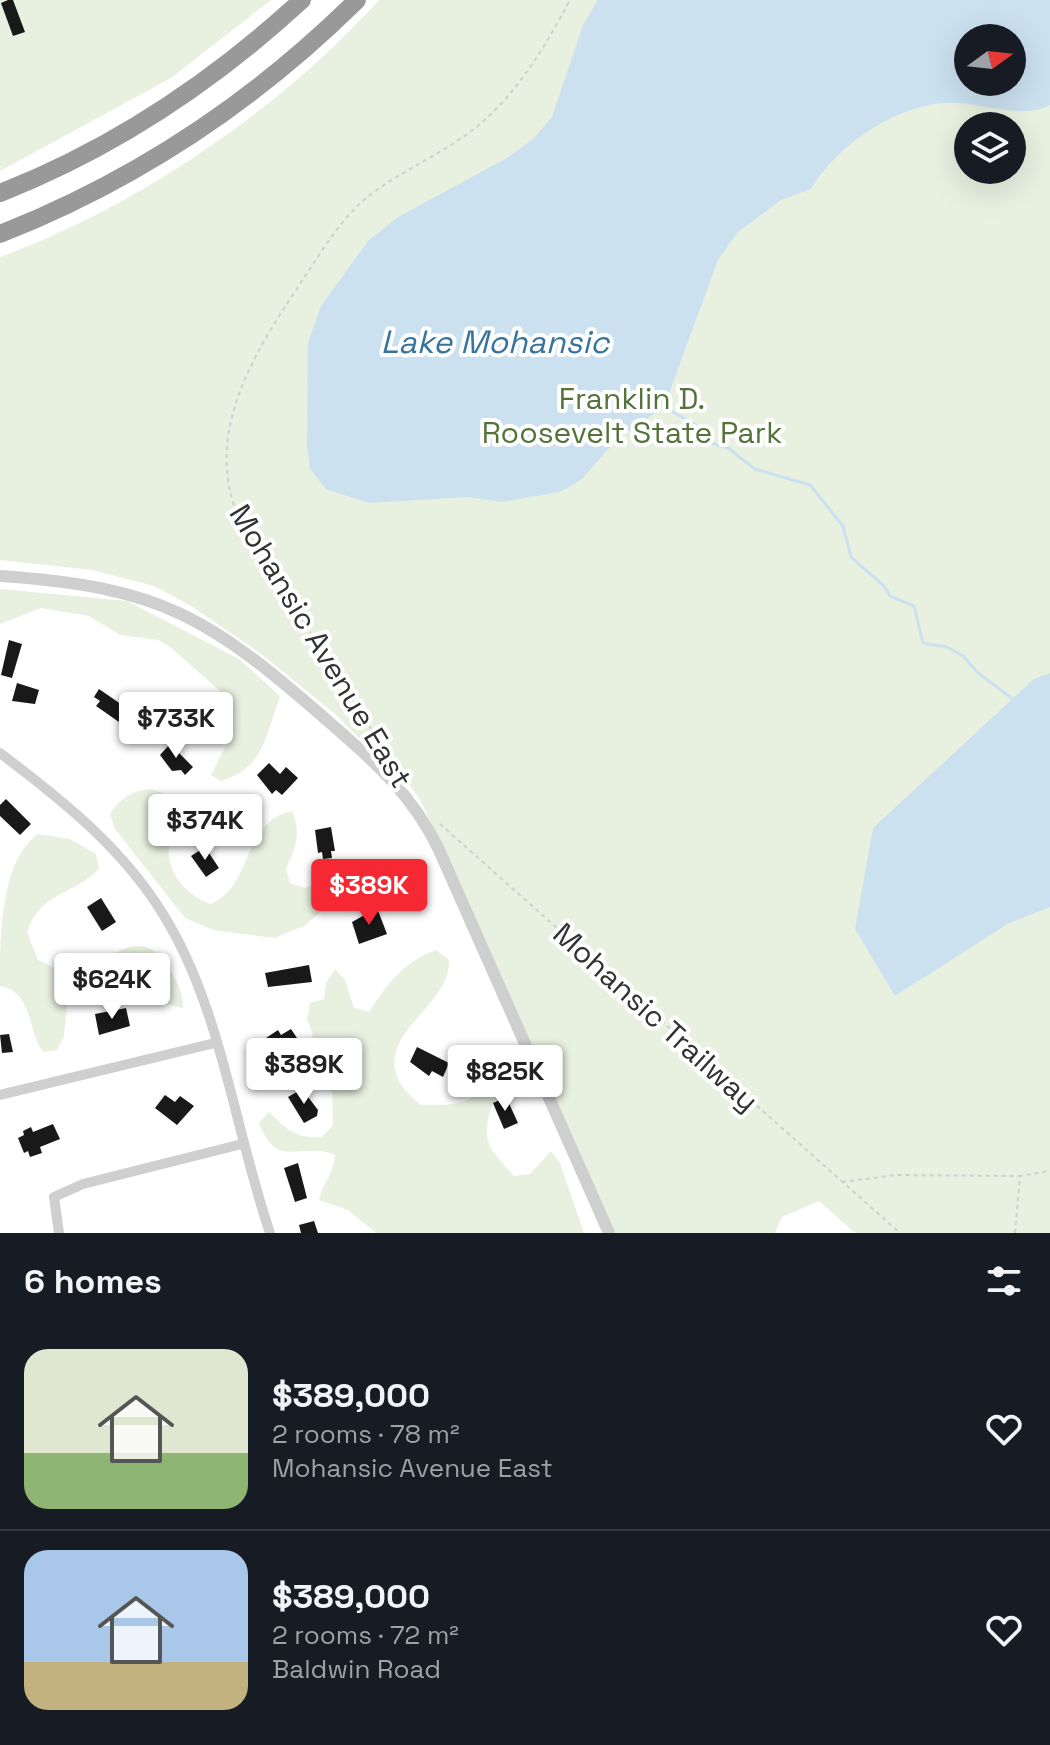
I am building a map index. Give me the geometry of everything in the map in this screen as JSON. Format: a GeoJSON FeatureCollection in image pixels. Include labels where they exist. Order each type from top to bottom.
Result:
{"type":"FeatureCollection","features":[{"type":"Feature","properties":{"kind":"highway"},"geometry":{"type":"LineString","coordinates":[[0,193],[82,156],[151,116],[239,54],[302,0]]}},
{"type":"Feature","properties":{"kind":"highway"},"geometry":{"type":"LineString","coordinates":[[0,237],[130,173],[199,130],[296,57],[357,0]]}},
{"type":"Feature","properties":{"kind":"street","name":"Mohansic Avenue East"},"geometry":{"type":"LineString","coordinates":[[0,576],[104,587],[154,601],[203,623],[266,667],[400,786],[422,816],[439,850],[609,1233]]}},
{"type":"Feature","properties":{"kind":"street"},"geometry":{"type":"LineString","coordinates":[[0,753],[80,817],[127,864],[157,904],[191,969],[270,1233]]}},
{"type":"Feature","properties":{"kind":"street"},"geometry":{"type":"LineString","coordinates":[[0,1095],[215,1043]]}},
{"type":"Feature","properties":{"kind":"street"},"geometry":{"type":"LineString","coordinates":[[59,1233],[54,1197],[83,1184],[242,1144]]}},
{"type":"Feature","properties":{"kind":"path","name":"Mohansic Avenue East"},"geometry":{"type":"LineString","coordinates":[[394,766],[240,521],[227,475],[233,409],[265,337],[344,221],[379,188],[487,118],[525,76],[570,0]]}},
{"type":"Feature","properties":{"kind":"path","name":"Mohansic Trailway"},"geometry":{"type":"LineString","coordinates":[[434,819],[900,1233]]}},
{"type":"Feature","properties":{"kind":"path"},"geometry":{"type":"LineString","coordinates":[[841,1183],[896,1175],[1020,1176],[1050,1171]]}},
{"type":"Feature","properties":{"kind":"path"},"geometry":{"type":"LineString","coordinates":[[1015,1233],[1020,1176]]}},
{"type":"Feature","properties":{"kind":"green space"},"geometry":{"type":"Polygon","coordinates":[[[0,0],[271,0],[171,78],[0,171],[0,0]]]}},
{"type":"Feature","properties":{"kind":"green space","name":"Franklin D. Roosevelt State Park"},"geometry":{"type":"Polygon","coordinates":[[[379,0],[1050,0],[1050,1233],[855,1233],[819,1201],[782,1217],[775,1233],[615,1233],[421,801],[384,750],[386,759],[381,760],[335,714],[260,653],[191,606],[154,586],[92,570],[0,560],[0,257],[52,236],[155,182],[253,116],[298,79],[379,0]]]}},
{"type":"Feature","properties":{"kind":"green space"},"geometry":{"type":"Polygon","coordinates":[[[0,589],[127,601],[239,659],[280,696],[267,737],[255,759],[246,768],[221,781],[211,775],[228,741],[227,701],[220,691],[169,646],[158,640],[120,635],[89,616],[41,608],[0,624],[0,589]]]}},
{"type":"Feature","properties":{"kind":"green space"},"geometry":{"type":"Polygon","coordinates":[[[151,789],[208,809],[203,823],[174,832],[170,843],[169,854],[175,875],[190,893],[211,904],[225,895],[235,883],[264,828],[276,817],[292,811],[297,834],[286,869],[290,883],[305,888],[320,882],[333,890],[330,904],[304,926],[274,938],[213,930],[185,918],[115,829],[110,814],[128,796],[151,789]]]}},
{"type":"Feature","properties":{"kind":"green space"},"geometry":{"type":"Polygon","coordinates":[[[38,834],[70,839],[96,854],[99,869],[48,902],[33,919],[27,932],[38,960],[72,973],[121,950],[133,946],[145,947],[157,953],[169,968],[181,992],[183,1008],[168,1004],[140,984],[112,984],[67,1006],[64,1036],[57,1050],[43,1052],[24,1003],[11,990],[0,986],[2,923],[9,881],[25,847],[38,834]]]}},
{"type":"Feature","properties":{"kind":"green space"},"geometry":{"type":"Polygon","coordinates":[[[436,950],[449,960],[446,976],[439,992],[397,1048],[394,1064],[399,1081],[420,1105],[459,1103],[480,1092],[494,1099],[487,1134],[497,1157],[514,1176],[530,1174],[551,1151],[560,1163],[584,1233],[376,1233],[348,1210],[319,1200],[335,1155],[282,1151],[266,1138],[259,1123],[269,1112],[286,1128],[305,1136],[322,1137],[333,1125],[332,1092],[321,1081],[305,1076],[298,1062],[313,1034],[307,1020],[310,1003],[324,999],[326,983],[335,969],[345,980],[354,1008],[369,1012],[398,975],[415,960],[436,950]]]}},
{"type":"Feature","properties":{"kind":"water","name":"Lake Mohansic"},"geometry":{"type":"Polygon","coordinates":[[[598,0],[1050,0],[1050,105],[1017,111],[959,103],[938,104],[895,116],[855,141],[823,172],[811,189],[781,200],[738,232],[718,260],[664,407],[617,439],[582,479],[560,492],[501,502],[468,497],[369,503],[326,489],[310,469],[307,445],[308,343],[321,306],[368,241],[398,217],[507,158],[534,138],[552,117],[583,25],[598,0]]]}},
{"type":"Feature","properties":{"kind":"water"},"geometry":{"type":"Polygon","coordinates":[[[1050,673],[1050,907],[1009,923],[895,996],[855,929],[873,828],[1034,679],[1050,673]]]}},
{"type":"Feature","properties":{"kind":"building"},"geometry":{"type":"Polygon","coordinates":[[[13,0],[25,32],[13,36],[1,3],[13,0]]]}},
{"type":"Feature","properties":{"kind":"building"},"geometry":{"type":"Polygon","coordinates":[[[9,640],[22,644],[12,678],[1,675],[9,640]]]}},
{"type":"Feature","properties":{"kind":"building"},"geometry":{"type":"Polygon","coordinates":[[[17,683],[39,690],[35,704],[12,701],[17,683]]]}},
{"type":"Feature","properties":{"kind":"building"},"geometry":{"type":"Polygon","coordinates":[[[99,689],[128,709],[119,722],[96,706],[100,701],[94,697],[99,689]]]}},
{"type":"Feature","properties":{"kind":"building"},"geometry":{"type":"Polygon","coordinates":[[[170,744],[193,767],[185,775],[181,770],[172,771],[160,755],[170,744]]]}},
{"type":"Feature","properties":{"kind":"building"},"geometry":{"type":"Polygon","coordinates":[[[269,763],[280,774],[286,767],[298,778],[282,795],[276,790],[272,794],[257,775],[269,763]]]}},
{"type":"Feature","properties":{"kind":"building"},"geometry":{"type":"Polygon","coordinates":[[[6,799],[31,824],[20,835],[0,816],[0,805],[6,799]]]}},
{"type":"Feature","properties":{"kind":"building"},"geometry":{"type":"Polygon","coordinates":[[[331,827],[335,851],[331,851],[332,858],[323,859],[322,852],[318,853],[315,830],[331,827]]]}},
{"type":"Feature","properties":{"kind":"building"},"geometry":{"type":"Polygon","coordinates":[[[205,847],[219,868],[206,877],[191,856],[205,847]]]}},
{"type":"Feature","properties":{"kind":"building"},"geometry":{"type":"Polygon","coordinates":[[[101,898],[116,922],[102,931],[87,907],[101,898]]]}},
{"type":"Feature","properties":{"kind":"building"},"geometry":{"type":"Polygon","coordinates":[[[377,908],[387,934],[359,944],[352,922],[377,908]]]}},
{"type":"Feature","properties":{"kind":"building"},"geometry":{"type":"Polygon","coordinates":[[[309,965],[312,982],[268,987],[265,973],[309,965]]]}},
{"type":"Feature","properties":{"kind":"building"},"geometry":{"type":"Polygon","coordinates":[[[126,1008],[130,1026],[99,1035],[95,1014],[126,1008]]]}},
{"type":"Feature","properties":{"kind":"building"},"geometry":{"type":"Polygon","coordinates":[[[291,1029],[299,1041],[268,1061],[257,1044],[278,1030],[281,1035],[291,1029]]]}},
{"type":"Feature","properties":{"kind":"building"},"geometry":{"type":"Polygon","coordinates":[[[9,1034],[13,1052],[2,1053],[0,1035],[9,1034]]]}},
{"type":"Feature","properties":{"kind":"building"},"geometry":{"type":"Polygon","coordinates":[[[417,1047],[449,1063],[443,1077],[432,1071],[429,1076],[410,1062],[417,1047]]]}},
{"type":"Feature","properties":{"kind":"building"},"geometry":{"type":"Polygon","coordinates":[[[302,1089],[318,1110],[317,1116],[304,1123],[288,1097],[302,1089]]]}},
{"type":"Feature","properties":{"kind":"building"},"geometry":{"type":"Polygon","coordinates":[[[165,1095],[175,1102],[180,1096],[194,1106],[177,1125],[155,1108],[165,1095]]]}},
{"type":"Feature","properties":{"kind":"building"},"geometry":{"type":"Polygon","coordinates":[[[506,1097],[518,1123],[504,1129],[493,1103],[506,1097]]]}},
{"type":"Feature","properties":{"kind":"building"},"geometry":{"type":"Polygon","coordinates":[[[53,1124],[60,1139],[40,1147],[42,1153],[30,1157],[28,1151],[24,1153],[18,1138],[24,1135],[23,1131],[31,1127],[33,1132],[53,1124]]]}},
{"type":"Feature","properties":{"kind":"building"},"geometry":{"type":"Polygon","coordinates":[[[298,1163],[307,1198],[295,1202],[284,1168],[298,1163]]]}},
{"type":"Feature","properties":{"kind":"building"},"geometry":{"type":"Polygon","coordinates":[[[314,1221],[318,1233],[301,1233],[299,1225],[314,1221]]]}},
{"type":"Feature","properties":{"kind":"waterway"},"geometry":{"type":"LineString","coordinates":[[664,407],[696,425],[701,440],[728,448],[755,469],[810,485],[843,526],[851,557],[884,586],[890,596],[914,606],[923,643],[947,647],[963,656],[978,673],[1013,699]]}}]}
